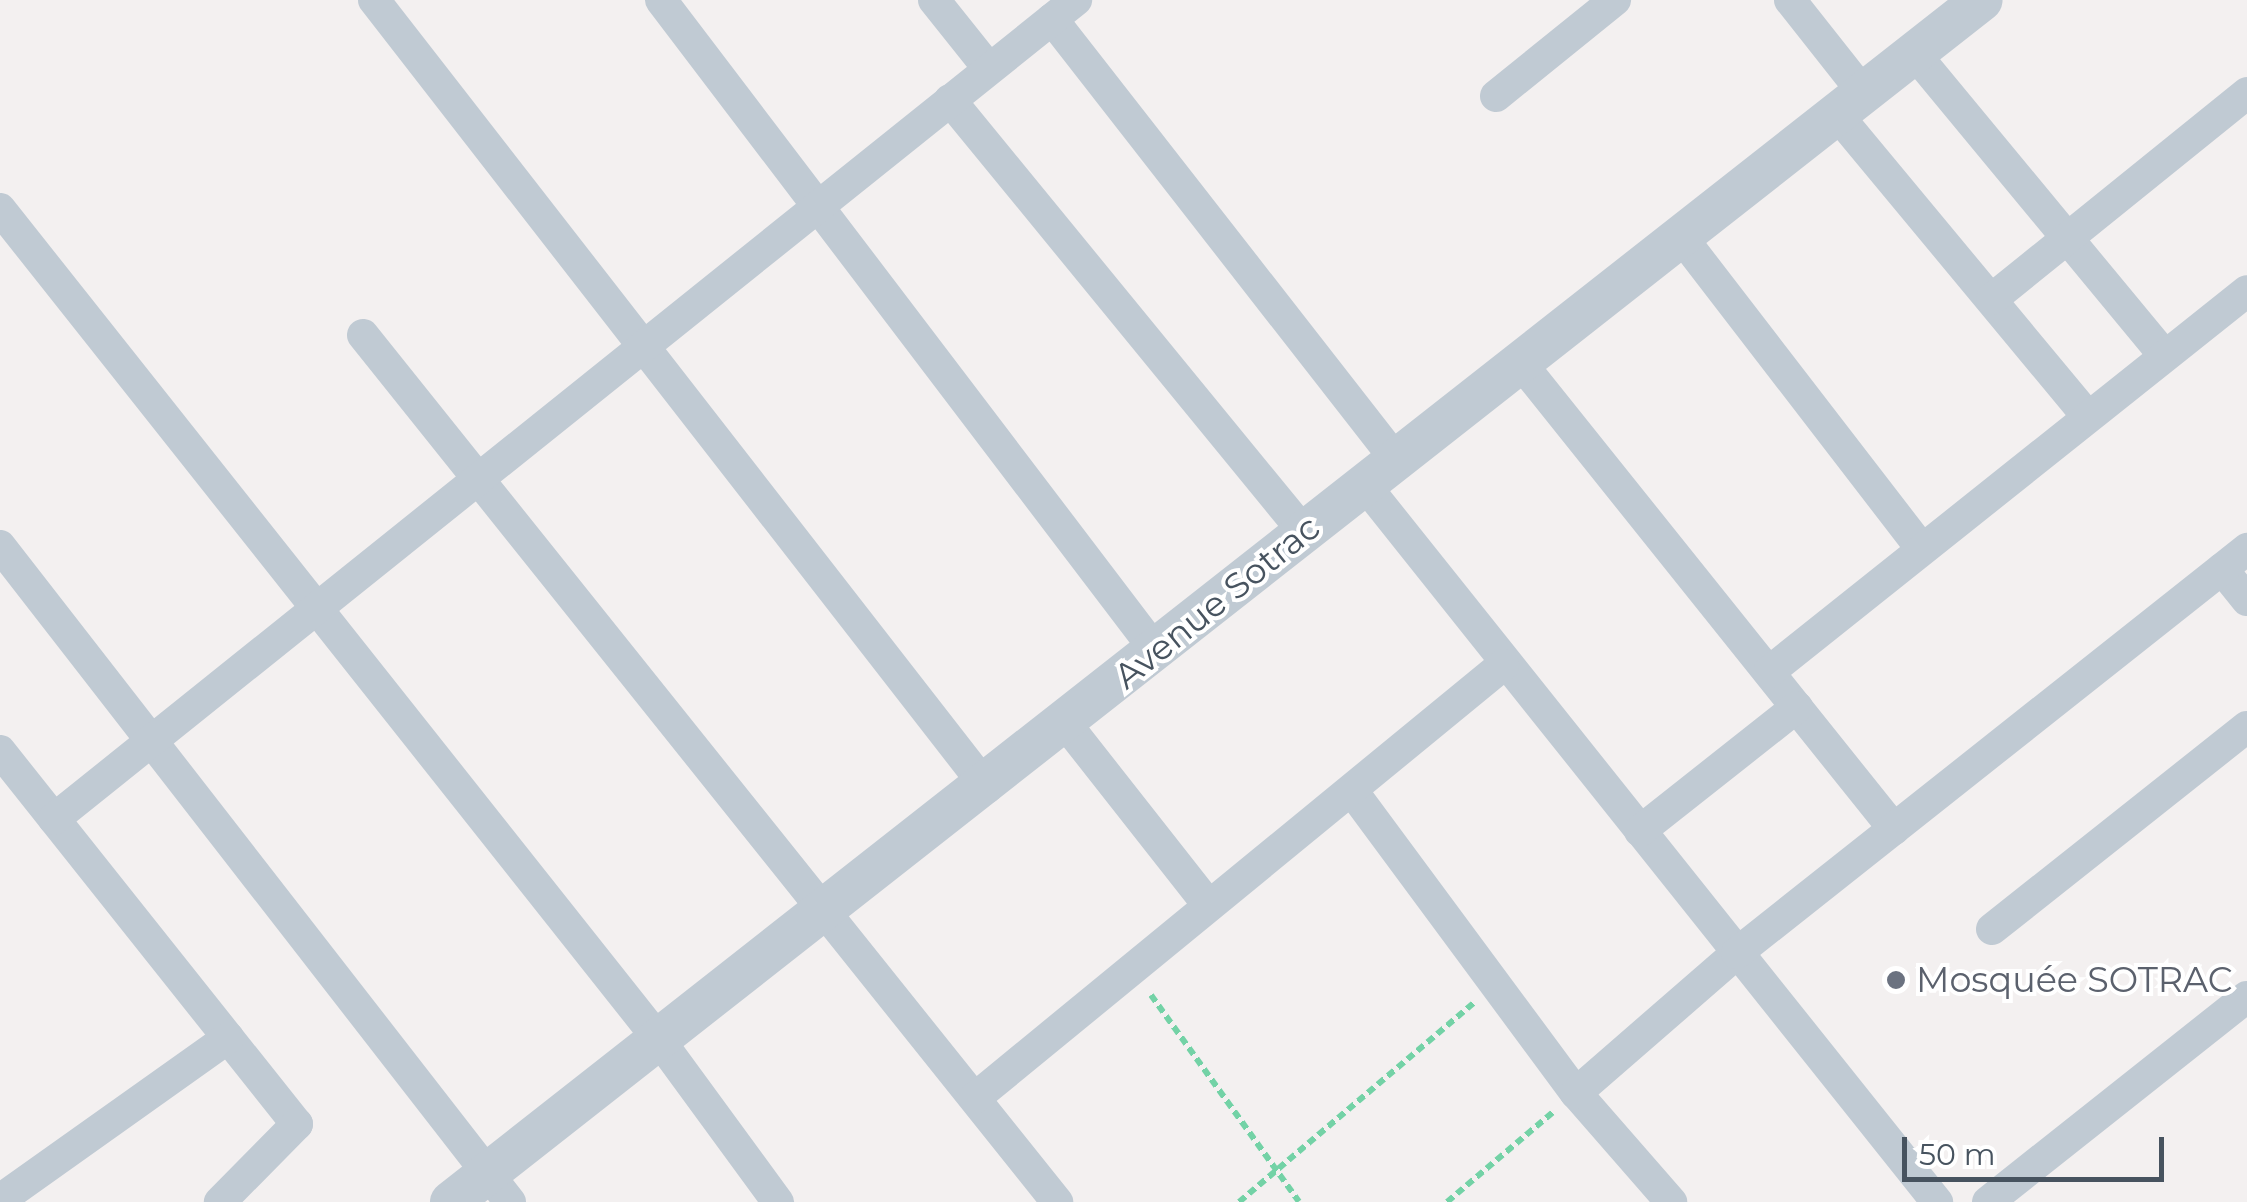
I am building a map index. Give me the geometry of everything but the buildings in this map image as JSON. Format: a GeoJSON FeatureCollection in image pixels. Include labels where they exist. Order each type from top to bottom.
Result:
{"type":"FeatureCollection","features":[{"type":"Feature","properties":{"kind":"street"},"geometry":{"type":"LineString","coordinates":[[374,0],[987,788]]}},
{"type":"Feature","properties":{"kind":"street"},"geometry":{"type":"LineString","coordinates":[[661,0],[1156,651]]}},
{"type":"Feature","properties":{"kind":"street"},"geometry":{"type":"LineString","coordinates":[[934,0],[990,69]]}},
{"type":"Feature","properties":{"kind":"street"},"geometry":{"type":"LineString","coordinates":[[1496,96],[1614,0]]}},
{"type":"Feature","properties":{"kind":"street"},"geometry":{"type":"LineString","coordinates":[[1790,0],[1852,106],[1992,300],[2087,416]]}},
{"type":"Feature","properties":{"kind":"street","name":"Avenue Sotrac"},"geometry":{"type":"LineString","coordinates":[[451,1202],[499,1188],[660,1041],[987,788],[1303,531],[1524,366],[1982,0]]}},
{"type":"Feature","properties":{"kind":"street"},"geometry":{"type":"LineString","coordinates":[[54,819],[1064,9],[1380,472],[1503,665],[1937,1202]]}},
{"type":"Feature","properties":{"kind":"street"},"geometry":{"type":"LineString","coordinates":[[1915,54],[2164,355]]}},
{"type":"Feature","properties":{"kind":"street"},"geometry":{"type":"LineString","coordinates":[[1992,300],[2247,93]]}},
{"type":"Feature","properties":{"kind":"street"},"geometry":{"type":"LineString","coordinates":[[950,100],[1303,531]]}},
{"type":"Feature","properties":{"kind":"street"},"geometry":{"type":"LineString","coordinates":[[0,209],[660,1041],[778,1202]]}},
{"type":"Feature","properties":{"kind":"street"},"geometry":{"type":"LineString","coordinates":[[1684,239],[1922,549]]}},
{"type":"Feature","properties":{"kind":"street"},"geometry":{"type":"LineString","coordinates":[[1769,672],[2247,291]]}},
{"type":"Feature","properties":{"kind":"street"},"geometry":{"type":"LineString","coordinates":[[364,335],[481,476],[1057,1202]]}},
{"type":"Feature","properties":{"kind":"street"},"geometry":{"type":"LineString","coordinates":[[1524,366],[1894,830]]}},
{"type":"Feature","properties":{"kind":"street"},"geometry":{"type":"LineString","coordinates":[[0,546],[499,1188]]}},
{"type":"Feature","properties":{"kind":"street"},"geometry":{"type":"LineString","coordinates":[[1576,1093],[1737,953],[2234,559],[2247,600]]}},
{"type":"Feature","properties":{"kind":"street"},"geometry":{"type":"LineString","coordinates":[[974,1098],[1503,665]]}},
{"type":"Feature","properties":{"kind":"street"},"geometry":{"type":"LineString","coordinates":[[1640,831],[1797,707]]}},
{"type":"Feature","properties":{"kind":"street"},"geometry":{"type":"LineString","coordinates":[[1066,724],[1209,906]]}},
{"type":"Feature","properties":{"kind":"street"},"geometry":{"type":"LineString","coordinates":[[1992,929],[2247,727]]}},
{"type":"Feature","properties":{"kind":"street"},"geometry":{"type":"LineString","coordinates":[[0,751],[297,1124],[220,1202]]}},
{"type":"Feature","properties":{"kind":"street"},"geometry":{"type":"LineString","coordinates":[[1352,792],[1498,983],[1576,1093],[1671,1202]]}},
{"type":"Feature","properties":{"kind":"street"},"geometry":{"type":"LineString","coordinates":[[1988,1202],[2247,997]]}},
{"type":"Feature","properties":{"kind":"street"},"geometry":{"type":"LineString","coordinates":[[0,1200],[228,1038]]}},
{"type":"Feature","properties":{"kind":"path"},"geometry":{"type":"LineString","coordinates":[[1134,969],[1273,1173],[1298,1202]]}},
{"type":"Feature","properties":{"kind":"path"},"geometry":{"type":"LineString","coordinates":[[1238,1202],[1498,983]]}},
{"type":"Feature","properties":{"kind":"path"},"geometry":{"type":"LineString","coordinates":[[1447,1202],[1576,1093]]}},
{"type":"Feature","properties":{"kind":"place","name":"Mosquée SOTRAC"},"geometry":{"type":"Point","coordinates":[1896,980]}}]}
